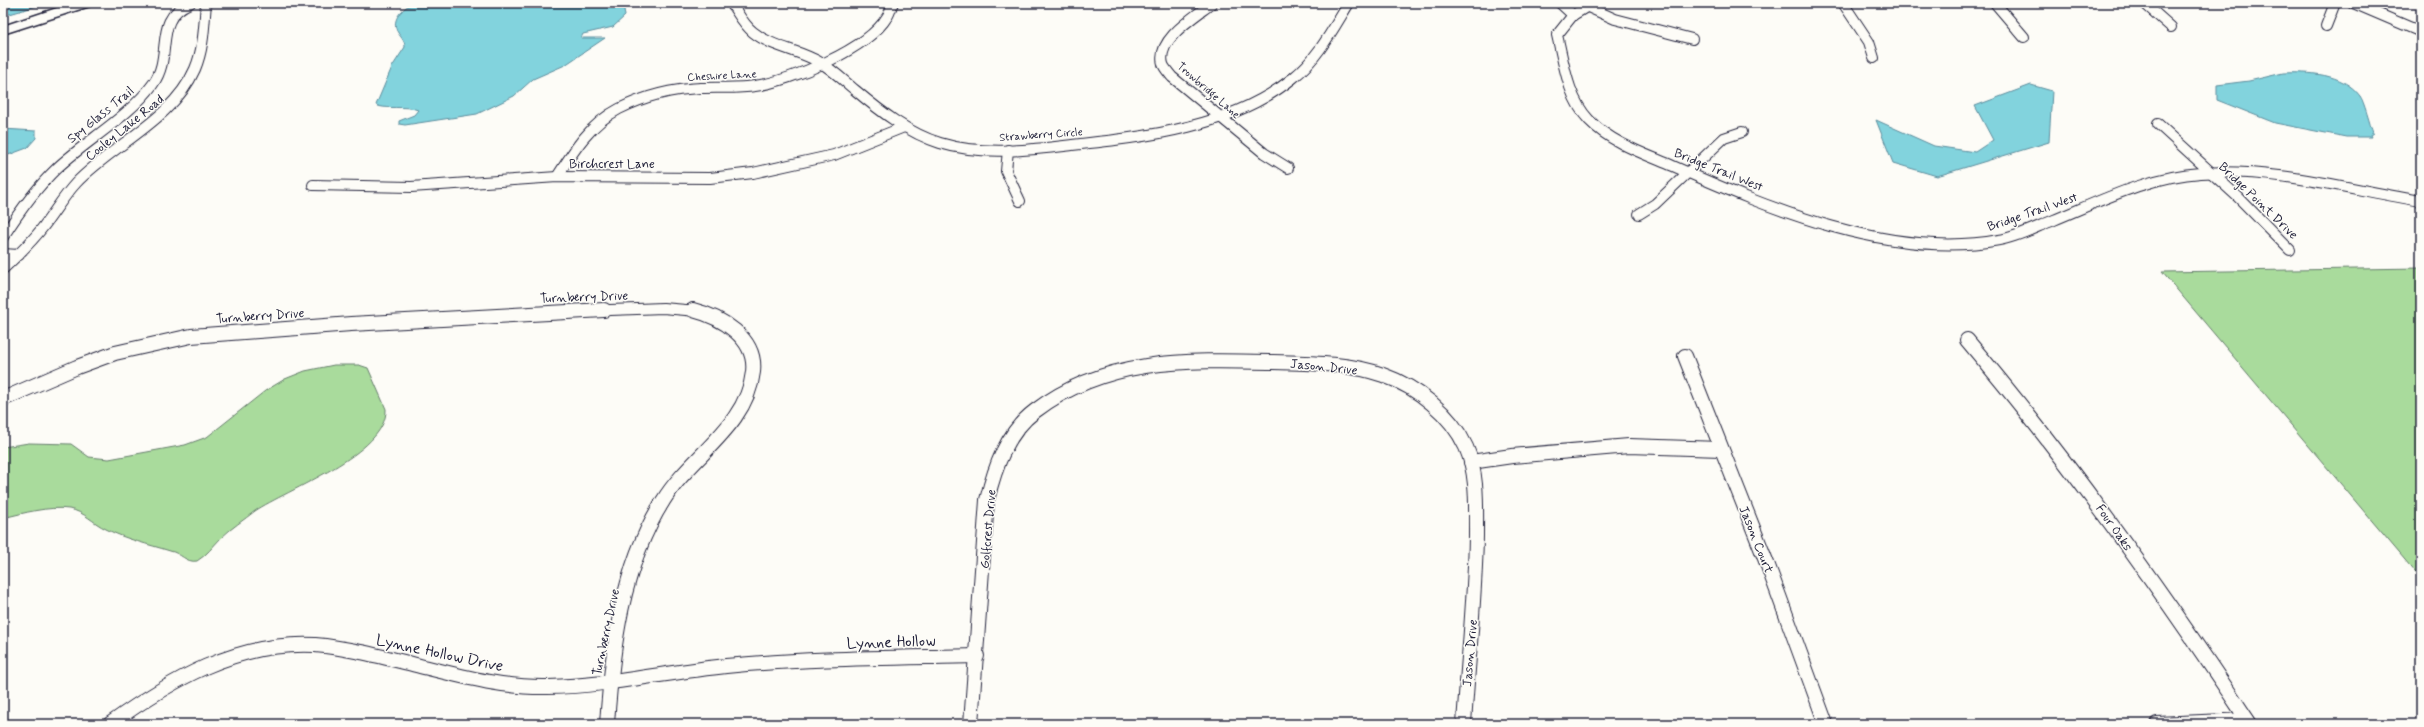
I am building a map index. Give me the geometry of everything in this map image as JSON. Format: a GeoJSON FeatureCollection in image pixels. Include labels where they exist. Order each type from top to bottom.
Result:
{"type":"FeatureCollection","features":[{"type":"Feature","properties":{"kind":"main road"},"geometry":{"type":"LineString","coordinates":[[3,30],[85,3]]}},
{"type":"Feature","properties":{"kind":"street","name":"Spy Glass Trail"},"geometry":{"type":"LineString","coordinates":[[3,237],[21,208],[57,168],[146,94],[156,80],[160,68],[169,18],[178,8],[190,3]]}},
{"type":"Feature","properties":{"kind":"street","name":"Cooley Lake Road"},"geometry":{"type":"LineString","coordinates":[[3,269],[19,255],[77,183],[119,144],[154,120],[180,97],[193,74],[201,52],[206,25],[206,3]]}},
{"type":"Feature","properties":{"kind":"street","name":"Strawberry Circle"},"geometry":{"type":"LineString","coordinates":[[731,3],[755,34],[822,63],[904,127],[920,136],[942,144],[975,149],[1008,150],[1131,139],[1170,132],[1240,109],[1283,86],[1306,67],[1323,48],[1349,3]]}},
{"type":"Feature","properties":{"kind":"street","name":"Cheshire Lane"},"geometry":{"type":"LineString","coordinates":[[557,177],[589,128],[633,103],[680,89],[742,88],[764,84],[792,76],[822,63],[867,39],[886,21],[892,10],[893,3]]}},
{"type":"Feature","properties":{"kind":"street","name":"Trowbridge Lane"},"geometry":{"type":"LineString","coordinates":[[1212,3],[1178,30],[1164,46],[1162,55],[1164,64],[1172,78],[1264,153],[1288,168]]}},
{"type":"Feature","properties":{"kind":"street"},"geometry":{"type":"LineString","coordinates":[[1560,3],[1573,15],[1590,5],[1615,19],[1692,39]]}},
{"type":"Feature","properties":{"kind":"street"},"geometry":{"type":"LineString","coordinates":[[1843,3],[1869,42],[1874,58]]}},
{"type":"Feature","properties":{"kind":"street"},"geometry":{"type":"LineString","coordinates":[[1995,3],[2024,37]]}},
{"type":"Feature","properties":{"kind":"street"},"geometry":{"type":"LineString","coordinates":[[2144,3],[2170,27]]}},
{"type":"Feature","properties":{"kind":"street"},"geometry":{"type":"LineString","coordinates":[[2326,26],[2335,3]]}},
{"type":"Feature","properties":{"kind":"street"},"geometry":{"type":"LineString","coordinates":[[2354,3],[2383,14],[2421,32]]}},
{"type":"Feature","properties":{"kind":"street","name":"Bridge Trail West"},"geometry":{"type":"LineString","coordinates":[[1573,15],[1558,35],[1570,85],[1581,110],[1606,134],[1688,173],[1796,216],[1877,236],[1936,244],[1969,244],[2000,240],[2170,176],[2208,171],[2252,172],[2421,201]]}},
{"type":"Feature","properties":{"kind":"street","name":"Bridge Point Drive"},"geometry":{"type":"LineString","coordinates":[[2158,124],[2238,197],[2290,250]]}},
{"type":"Feature","properties":{"kind":"street","name":"Birchcrest Lane"},"geometry":{"type":"LineString","coordinates":[[313,185],[411,187],[557,177],[710,178],[752,173],[834,155],[904,127]]}},
{"type":"Feature","properties":{"kind":"street"},"geometry":{"type":"LineString","coordinates":[[1639,214],[1655,204],[1724,138],[1742,132]]}},
{"type":"Feature","properties":{"kind":"street"},"geometry":{"type":"LineString","coordinates":[[1008,150],[1006,171],[1020,201]]}},
{"type":"Feature","properties":{"kind":"street"},"geometry":{"type":"LineString","coordinates":[[3,254],[19,255]]}},
{"type":"Feature","properties":{"kind":"street","name":"Turnberry Drive"},"geometry":{"type":"LineString","coordinates":[[3,399],[102,357],[151,343],[199,334],[360,323],[622,310],[691,310],[717,318],[734,329],[747,345],[753,369],[749,390],[737,416],[698,456],[663,500],[645,536],[621,617],[609,681],[607,724]]}},
{"type":"Feature","properties":{"kind":"street","name":"Four Oaks"},"geometry":{"type":"LineString","coordinates":[[1967,340],[2084,483],[2123,540],[2154,581],[2249,722]]}},
{"type":"Feature","properties":{"kind":"street","name":"Jason Court"},"geometry":{"type":"LineString","coordinates":[[1684,356],[1768,566],[1826,724]]}},
{"type":"Feature","properties":{"kind":"street","name":"Jason Drive"},"geometry":{"type":"LineString","coordinates":[[1208,361],[1305,363],[1344,366],[1384,376],[1431,404],[1454,425],[1466,446],[1471,462],[1476,490],[1476,563],[1464,724]]}},
{"type":"Feature","properties":{"kind":"street","name":"Golfcrest Drive"},"geometry":{"type":"LineString","coordinates":[[971,724],[987,500],[992,476],[1001,455],[1015,433],[1032,413],[1080,382],[1145,365],[1208,361]]}},
{"type":"Feature","properties":{"kind":"street"},"geometry":{"type":"LineString","coordinates":[[1471,462],[1512,456],[1629,446],[1721,449]]}},
{"type":"Feature","properties":{"kind":"street","name":"Lynne Hollow Drive"},"geometry":{"type":"LineString","coordinates":[[110,724],[139,702],[181,676],[218,660],[255,649],[299,645],[328,647],[369,654],[481,682],[534,687],[585,685],[751,664],[806,661]]}},
{"type":"Feature","properties":{"kind":"street","name":"Lynne Hollow"},"geometry":{"type":"LineString","coordinates":[[806,661],[977,656]]}},
{"type":"Feature","properties":{"kind":"street"},"geometry":{"type":"LineString","coordinates":[[2157,724],[2249,722]]}},
{"type":"Feature","properties":{"kind":"green space"},"geometry":{"type":"Polygon","coordinates":[[[2421,268],[2421,579],[2162,272],[2421,268]]]}},
{"type":"Feature","properties":{"kind":"green space"},"geometry":{"type":"Polygon","coordinates":[[[334,365],[359,365],[368,368],[386,409],[382,425],[371,441],[333,469],[255,511],[233,527],[201,559],[197,561],[190,561],[174,552],[138,542],[114,533],[101,527],[75,510],[61,508],[44,509],[3,518],[3,447],[29,443],[71,444],[89,457],[109,459],[185,445],[207,437],[265,391],[285,379],[305,371],[334,365]]]}},
{"type":"Feature","properties":{"kind":"water"},"geometry":{"type":"Polygon","coordinates":[[[3,3],[47,3],[3,16],[3,3]]]}},
{"type":"Feature","properties":{"kind":"water"},"geometry":{"type":"Polygon","coordinates":[[[413,3],[623,3],[625,16],[613,27],[583,34],[581,38],[605,38],[565,65],[533,79],[514,96],[477,114],[405,125],[399,124],[399,121],[414,115],[418,110],[376,105],[392,67],[405,47],[404,42],[397,31],[397,18],[405,8],[413,3]]]}},
{"type":"Feature","properties":{"kind":"water"},"geometry":{"type":"Polygon","coordinates":[[[2283,73],[2314,74],[2335,78],[2353,88],[2360,96],[2363,103],[2373,133],[2370,135],[2371,137],[2346,137],[2275,123],[2217,100],[2217,85],[2249,81],[2283,73]]]}},
{"type":"Feature","properties":{"kind":"water"},"geometry":{"type":"Polygon","coordinates":[[[2031,85],[2052,91],[2049,142],[1937,176],[1893,163],[1876,120],[1934,146],[1975,152],[1993,140],[1975,106],[2031,85]]]}},
{"type":"Feature","properties":{"kind":"water"},"geometry":{"type":"Polygon","coordinates":[[[3,129],[36,131],[36,138],[27,148],[3,157],[3,129]]]}}]}
